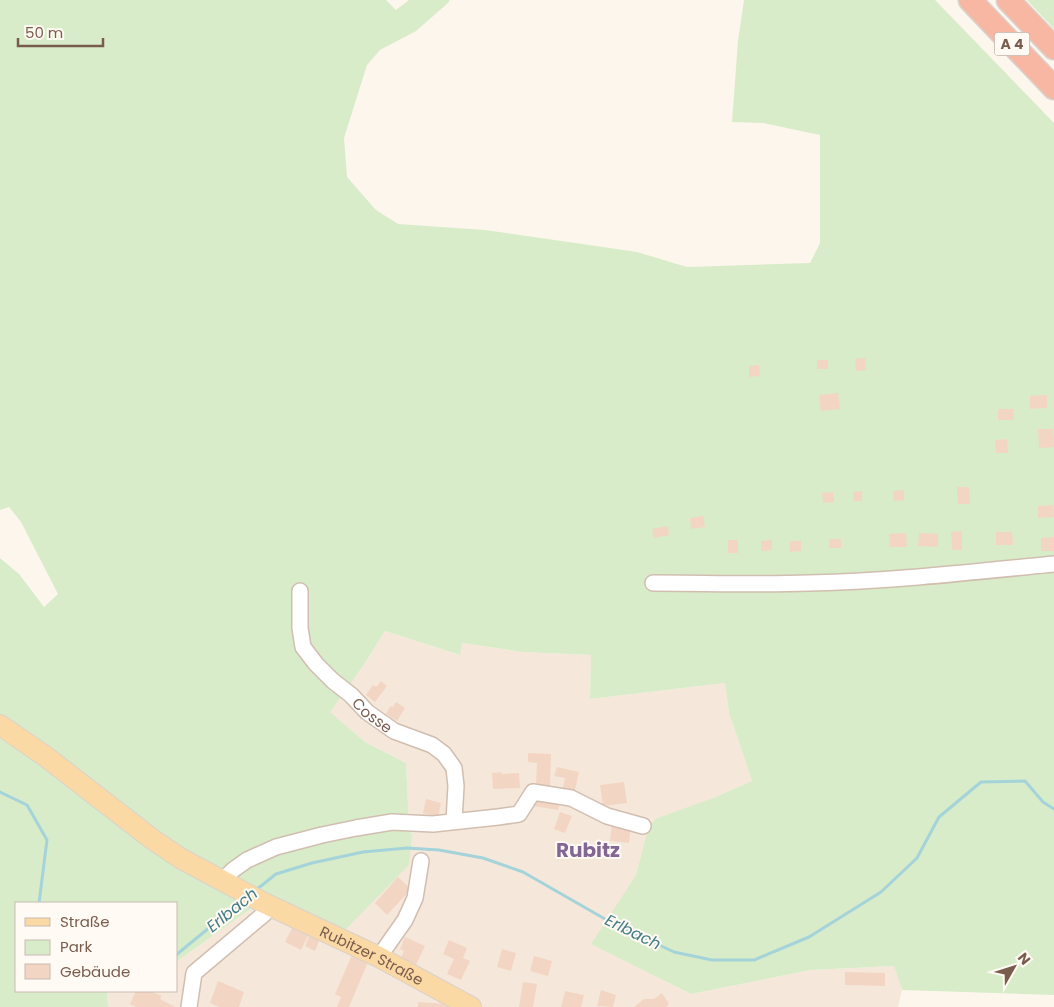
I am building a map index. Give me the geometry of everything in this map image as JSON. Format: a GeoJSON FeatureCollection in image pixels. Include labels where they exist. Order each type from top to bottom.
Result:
{"type":"FeatureCollection","features":[{"type":"Feature","properties":{"kind":"highway","name":"A 4"},"geometry":{"type":"LineString","coordinates":[[970,0],[1054,88]]}},
{"type":"Feature","properties":{"kind":"highway","name":"A 4"},"geometry":{"type":"LineString","coordinates":[[1008,0],[1054,48]]}},
{"type":"Feature","properties":{"kind":"main road","name":"Rubitzer Straße"},"geometry":{"type":"LineString","coordinates":[[0,725],[45,756],[152,839],[180,858],[267,905],[380,957],[470,1007]]}},
{"type":"Feature","properties":{"kind":"street"},"geometry":{"type":"LineString","coordinates":[[654,583],[808,583],[892,579],[1054,564]]}},
{"type":"Feature","properties":{"kind":"street","name":"Cosse"},"geometry":{"type":"LineString","coordinates":[[300,591],[300,628],[304,647],[316,664],[367,712],[394,731],[432,745],[444,754],[454,768],[456,786],[454,821]]}},
{"type":"Feature","properties":{"kind":"street"},"geometry":{"type":"LineString","coordinates":[[222,881],[247,860],[276,847],[322,835],[392,822],[433,824],[519,814],[533,792],[571,798],[607,816],[643,826]]}},
{"type":"Feature","properties":{"kind":"street"},"geometry":{"type":"LineString","coordinates":[[380,957],[405,920],[415,898],[421,861]]}},
{"type":"Feature","properties":{"kind":"street"},"geometry":{"type":"LineString","coordinates":[[189,1007],[194,973],[264,914],[267,905]]}},
{"type":"Feature","properties":{"kind":"shaded area"},"geometry":{"type":"Polygon","coordinates":[[[385,631],[459,655],[462,643],[523,652],[591,655],[590,699],[725,683],[729,713],[752,781],[648,828],[636,875],[592,944],[691,994],[811,970],[894,966],[902,990],[898,1007],[108,1007],[107,992],[178,992],[178,961],[263,900],[409,826],[406,763],[365,742],[329,712],[363,666],[385,631]]]}},
{"type":"Feature","properties":{"kind":"green space"},"geometry":{"type":"Polygon","coordinates":[[[0,0],[386,0],[396,10],[409,0],[450,0],[416,31],[380,50],[367,65],[344,138],[347,177],[376,210],[398,224],[485,230],[637,252],[687,267],[810,263],[820,243],[820,135],[763,123],[732,122],[738,41],[744,0],[935,0],[1054,123],[1054,995],[902,990],[894,966],[811,970],[691,994],[591,944],[636,875],[648,828],[655,819],[716,797],[752,781],[729,713],[725,683],[590,699],[591,655],[523,652],[462,643],[460,655],[385,631],[330,712],[365,742],[406,763],[409,826],[412,837],[409,865],[345,930],[263,900],[178,961],[178,902],[15,902],[15,992],[107,992],[108,1007],[0,1007],[0,558],[19,574],[44,607],[58,594],[21,522],[9,507],[0,510],[0,0]]]}},
{"type":"Feature","properties":{"kind":"green space"},"geometry":{"type":"Polygon","coordinates":[[[1027,0],[1054,0],[1054,29],[1027,0]]]}},
{"type":"Feature","properties":{"kind":"building"},"geometry":{"type":"Polygon","coordinates":[[[865,358],[866,370],[856,371],[855,359],[865,358]]]}},
{"type":"Feature","properties":{"kind":"building"},"geometry":{"type":"Polygon","coordinates":[[[817,360],[828,360],[828,369],[817,369],[817,360]]]}},
{"type":"Feature","properties":{"kind":"building"},"geometry":{"type":"Polygon","coordinates":[[[759,365],[760,376],[749,377],[749,366],[759,365]]]}},
{"type":"Feature","properties":{"kind":"building"},"geometry":{"type":"Polygon","coordinates":[[[838,393],[840,409],[821,411],[819,395],[838,393]]]}},
{"type":"Feature","properties":{"kind":"building"},"geometry":{"type":"Polygon","coordinates":[[[1047,395],[1047,408],[1030,409],[1030,396],[1047,395]]]}},
{"type":"Feature","properties":{"kind":"building"},"geometry":{"type":"Polygon","coordinates":[[[998,409],[1013,409],[1014,420],[998,420],[998,409]]]}},
{"type":"Feature","properties":{"kind":"building"},"geometry":{"type":"Polygon","coordinates":[[[1038,429],[1053,429],[1054,447],[1039,448],[1038,429]]]}},
{"type":"Feature","properties":{"kind":"building"},"geometry":{"type":"Polygon","coordinates":[[[1007,439],[1008,453],[996,453],[995,440],[1007,439]]]}},
{"type":"Feature","properties":{"kind":"building"},"geometry":{"type":"Polygon","coordinates":[[[957,487],[969,487],[970,504],[958,504],[957,487]]]}},
{"type":"Feature","properties":{"kind":"building"},"geometry":{"type":"Polygon","coordinates":[[[904,490],[904,500],[894,501],[893,491],[904,490]]]}},
{"type":"Feature","properties":{"kind":"building"},"geometry":{"type":"Polygon","coordinates":[[[862,491],[862,501],[854,501],[853,492],[862,491]]]}},
{"type":"Feature","properties":{"kind":"building"},"geometry":{"type":"Polygon","coordinates":[[[833,492],[834,502],[823,503],[822,493],[833,492]]]}},
{"type":"Feature","properties":{"kind":"building"},"geometry":{"type":"Polygon","coordinates":[[[1053,505],[1054,517],[1038,518],[1038,506],[1053,505]]]}},
{"type":"Feature","properties":{"kind":"building"},"geometry":{"type":"Polygon","coordinates":[[[703,516],[705,527],[691,529],[690,518],[703,516]]]}},
{"type":"Feature","properties":{"kind":"building"},"geometry":{"type":"Polygon","coordinates":[[[668,526],[669,535],[654,538],[652,529],[668,526]]]}},
{"type":"Feature","properties":{"kind":"building"},"geometry":{"type":"Polygon","coordinates":[[[962,531],[962,550],[952,550],[951,532],[962,531]]]}},
{"type":"Feature","properties":{"kind":"building"},"geometry":{"type":"Polygon","coordinates":[[[996,532],[1012,532],[1013,545],[996,545],[996,532]]]}},
{"type":"Feature","properties":{"kind":"building"},"geometry":{"type":"Polygon","coordinates":[[[906,533],[907,547],[890,547],[889,534],[906,533]]]}},
{"type":"Feature","properties":{"kind":"building"},"geometry":{"type":"Polygon","coordinates":[[[919,533],[938,534],[938,547],[918,546],[919,533]]]}},
{"type":"Feature","properties":{"kind":"building"},"geometry":{"type":"Polygon","coordinates":[[[1054,537],[1054,551],[1041,551],[1041,538],[1054,537]]]}},
{"type":"Feature","properties":{"kind":"building"},"geometry":{"type":"Polygon","coordinates":[[[829,539],[841,539],[841,548],[829,548],[829,539]]]}},
{"type":"Feature","properties":{"kind":"building"},"geometry":{"type":"Polygon","coordinates":[[[728,540],[738,540],[738,553],[728,553],[728,540]]]}},
{"type":"Feature","properties":{"kind":"building"},"geometry":{"type":"Polygon","coordinates":[[[772,540],[772,550],[761,551],[761,541],[772,540]]]}},
{"type":"Feature","properties":{"kind":"building"},"geometry":{"type":"Polygon","coordinates":[[[790,541],[801,541],[801,551],[790,552],[790,541]]]}},
{"type":"Feature","properties":{"kind":"building"},"geometry":{"type":"Polygon","coordinates":[[[381,681],[387,686],[375,702],[366,695],[373,685],[376,687],[381,681]]]}},
{"type":"Feature","properties":{"kind":"building"},"geometry":{"type":"Polygon","coordinates":[[[396,702],[405,708],[397,721],[386,714],[390,706],[393,707],[396,702]]]}},
{"type":"Feature","properties":{"kind":"building"},"geometry":{"type":"Polygon","coordinates":[[[528,753],[551,754],[550,786],[536,785],[537,763],[528,762],[528,753]]]}},
{"type":"Feature","properties":{"kind":"building"},"geometry":{"type":"Polygon","coordinates":[[[557,767],[579,772],[574,794],[562,791],[565,778],[554,776],[557,767]]]}},
{"type":"Feature","properties":{"kind":"building"},"geometry":{"type":"Polygon","coordinates":[[[502,772],[501,774],[519,773],[520,788],[493,789],[492,773],[502,772]]]}},
{"type":"Feature","properties":{"kind":"building"},"geometry":{"type":"Polygon","coordinates":[[[624,782],[627,803],[603,806],[600,785],[624,782]]]}},
{"type":"Feature","properties":{"kind":"building"},"geometry":{"type":"Polygon","coordinates":[[[535,797],[560,801],[558,810],[533,806],[535,797]]]}},
{"type":"Feature","properties":{"kind":"building"},"geometry":{"type":"Polygon","coordinates":[[[426,799],[441,803],[438,817],[423,813],[426,799]]]}},
{"type":"Feature","properties":{"kind":"building"},"geometry":{"type":"Polygon","coordinates":[[[560,812],[572,816],[565,833],[554,829],[560,812]]]}},
{"type":"Feature","properties":{"kind":"building"},"geometry":{"type":"Polygon","coordinates":[[[612,823],[631,826],[629,843],[610,841],[612,823]]]}},
{"type":"Feature","properties":{"kind":"building"},"geometry":{"type":"Polygon","coordinates":[[[398,877],[411,889],[387,915],[375,903],[398,877]]]}},
{"type":"Feature","properties":{"kind":"building"},"geometry":{"type":"Polygon","coordinates":[[[293,926],[309,934],[301,950],[285,942],[293,926]]]}},
{"type":"Feature","properties":{"kind":"building"},"geometry":{"type":"Polygon","coordinates":[[[310,934],[320,939],[315,951],[305,946],[310,934]]]}},
{"type":"Feature","properties":{"kind":"building"},"geometry":{"type":"Polygon","coordinates":[[[405,937],[425,946],[416,965],[401,958],[404,951],[400,949],[405,937]]]}},
{"type":"Feature","properties":{"kind":"building"},"geometry":{"type":"Polygon","coordinates":[[[449,940],[467,948],[463,958],[470,961],[461,980],[447,974],[454,959],[443,954],[449,940]]]}},
{"type":"Feature","properties":{"kind":"building"},"geometry":{"type":"Polygon","coordinates":[[[502,949],[516,953],[511,971],[497,967],[502,949]]]}},
{"type":"Feature","properties":{"kind":"building"},"geometry":{"type":"Polygon","coordinates":[[[352,955],[368,962],[349,1007],[337,1007],[341,997],[335,994],[352,955]]]}},
{"type":"Feature","properties":{"kind":"building"},"geometry":{"type":"Polygon","coordinates":[[[534,956],[552,961],[548,976],[530,971],[534,956]]]}},
{"type":"Feature","properties":{"kind":"building"},"geometry":{"type":"Polygon","coordinates":[[[845,972],[885,973],[885,986],[845,985],[845,972]]]}},
{"type":"Feature","properties":{"kind":"building"},"geometry":{"type":"Polygon","coordinates":[[[218,981],[244,992],[239,1007],[220,1007],[210,1003],[218,981]]]}},
{"type":"Feature","properties":{"kind":"building"},"geometry":{"type":"Polygon","coordinates":[[[523,982],[537,984],[533,1007],[519,1007],[523,982]]]}},
{"type":"Feature","properties":{"kind":"building"},"geometry":{"type":"Polygon","coordinates":[[[601,990],[616,995],[613,1007],[597,1006],[601,990]]]}},
{"type":"Feature","properties":{"kind":"building"},"geometry":{"type":"Polygon","coordinates":[[[565,991],[584,995],[581,1007],[561,1007],[565,991]]]}},
{"type":"Feature","properties":{"kind":"building"},"geometry":{"type":"Polygon","coordinates":[[[136,992],[152,992],[162,996],[160,999],[175,1007],[136,1007],[130,1004],[136,992]]]}},
{"type":"Feature","properties":{"kind":"building"},"geometry":{"type":"Polygon","coordinates":[[[662,993],[669,1004],[666,1007],[634,1007],[644,999],[654,999],[662,993]]]}},
{"type":"Feature","properties":{"kind":"building"},"geometry":{"type":"Polygon","coordinates":[[[418,1002],[447,1004],[447,1007],[418,1007],[418,1002]]]}},
{"type":"Feature","properties":{"kind":"waterway","name":"Erlbach"},"geometry":{"type":"LineString","coordinates":[[256,890],[276,874],[312,863],[363,852],[407,848],[439,850],[483,858],[523,872],[612,923],[674,952],[712,960],[754,960],[809,937],[881,892],[917,858],[939,817],[981,782],[1025,781],[1043,802],[1054,809]]}},
{"type":"Feature","properties":{"kind":"waterway","name":"Erlbach"},"geometry":{"type":"LineString","coordinates":[[0,792],[27,805],[47,840],[39,902]]}},
{"type":"Feature","properties":{"kind":"waterway","name":"Erlbach"},"geometry":{"type":"LineString","coordinates":[[178,953],[243,900]]}},
{"type":"Feature","properties":{"kind":"district","name":"Rubitz"},"geometry":{"type":"Point","coordinates":[588,850]}}]}
